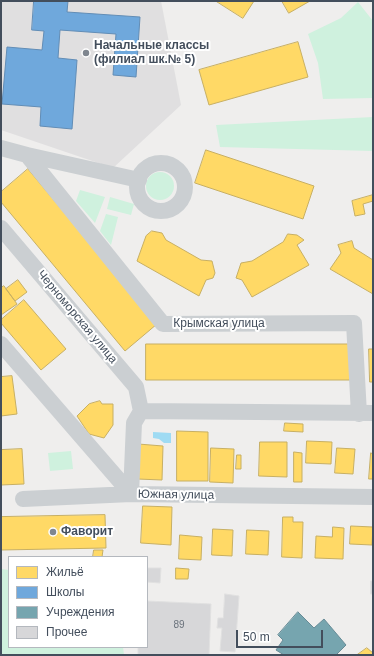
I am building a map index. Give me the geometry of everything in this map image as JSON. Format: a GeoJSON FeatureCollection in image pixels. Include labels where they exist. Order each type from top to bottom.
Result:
{"type":"FeatureCollection","features":[{"type":"Feature","properties":{"kind":"street"},"geometry":{"type":"LineString","coordinates":[[1,148],[138,180]]}},
{"type":"Feature","properties":{"kind":"street","name":"Крымская улица"},"geometry":{"type":"LineString","coordinates":[[27,154],[164,324],[354,323],[366,413]]}},
{"type":"Feature","properties":{"kind":"street","name":"Черноморская улица"},"geometry":{"type":"LineString","coordinates":[[1,228],[136,387],[141,411]]}},
{"type":"Feature","properties":{"kind":"street","name":"Южная улица"},"geometry":{"type":"LineString","coordinates":[[1,344],[131,494],[373,498]]}},
{"type":"Feature","properties":{"kind":"street"},"geometry":{"type":"LineString","coordinates":[[23,499],[131,494],[134,423],[141,411],[366,413]]}},
{"type":"Feature","properties":{"kind":"shaded area","name":"Начальные классы (филиал шк.№ 5)"},"geometry":{"type":"Polygon","coordinates":[[[1,1],[161,1],[181,105],[113,168],[1,130],[1,1]]]}},
{"type":"Feature","properties":{"kind":"green space"},"geometry":{"type":"Polygon","coordinates":[[[358,2],[373,21],[373,98],[323,99],[318,63],[308,34],[341,18],[358,2]]]}},
{"type":"Feature","properties":{"kind":"green space"},"geometry":{"type":"Polygon","coordinates":[[[373,117],[373,151],[220,147],[216,125],[373,117]]]}},
{"type":"Feature","properties":{"kind":"green space"},"geometry":{"type":"Polygon","coordinates":[[[160,172],[170,176],[174,186],[170,196],[160,200],[150,196],[146,186],[150,176],[160,172]]]}},
{"type":"Feature","properties":{"kind":"green space"},"geometry":{"type":"Polygon","coordinates":[[[80,190],[105,197],[95,223],[76,201],[80,190]]]}},
{"type":"Feature","properties":{"kind":"green space"},"geometry":{"type":"Polygon","coordinates":[[[110,197],[134,204],[131,215],[107,209],[110,197]]]}},
{"type":"Feature","properties":{"kind":"green space"},"geometry":{"type":"Polygon","coordinates":[[[106,214],[118,217],[111,245],[100,231],[106,214]]]}},
{"type":"Feature","properties":{"kind":"green space"},"geometry":{"type":"Polygon","coordinates":[[[71,451],[73,469],[50,471],[48,453],[71,451]]]}},
{"type":"Feature","properties":{"kind":"green space"},"geometry":{"type":"Polygon","coordinates":[[[1,569],[8,570],[8,648],[123,648],[124,655],[1,655],[1,569]]]}},
{"type":"Feature","properties":{"kind":"water"},"geometry":{"type":"Polygon","coordinates":[[[153,432],[171,433],[171,443],[164,443],[159,439],[153,438],[153,432]]]}},
{"type":"Feature","properties":{"kind":"building: Жильё"},"geometry":{"type":"Polygon","coordinates":[[[216,1],[254,1],[243,18],[216,1]]]}},
{"type":"Feature","properties":{"kind":"building: Жильё"},"geometry":{"type":"Polygon","coordinates":[[[282,1],[310,1],[289,13],[282,1]]]}},
{"type":"Feature","properties":{"kind":"building: Жильё"},"geometry":{"type":"Polygon","coordinates":[[[298,42],[308,77],[209,105],[199,70],[298,42]]]}},
{"type":"Feature","properties":{"kind":"building: Жильё"},"geometry":{"type":"Polygon","coordinates":[[[206,150],[314,186],[303,219],[195,183],[206,150]]]}},
{"type":"Feature","properties":{"kind":"building: Жильё"},"geometry":{"type":"Polygon","coordinates":[[[28,169],[157,324],[125,351],[1,202],[1,192],[28,169]]]}},
{"type":"Feature","properties":{"kind":"building: Жильё"},"geometry":{"type":"Polygon","coordinates":[[[373,195],[373,201],[363,204],[365,214],[355,216],[352,201],[373,195]]]}},
{"type":"Feature","properties":{"kind":"building: Жильё"},"geometry":{"type":"Polygon","coordinates":[[[152,231],[162,233],[166,240],[201,260],[212,261],[215,273],[213,278],[206,280],[199,296],[137,261],[146,236],[152,231]]]}},
{"type":"Feature","properties":{"kind":"building: Жильё"},"geometry":{"type":"Polygon","coordinates":[[[288,234],[297,235],[304,240],[297,245],[309,265],[252,297],[242,280],[236,278],[241,263],[252,261],[283,242],[288,234]]]}},
{"type":"Feature","properties":{"kind":"building: Жильё"},"geometry":{"type":"Polygon","coordinates":[[[352,241],[354,248],[373,260],[373,294],[330,269],[341,253],[338,245],[352,241]]]}},
{"type":"Feature","properties":{"kind":"building: Жильё"},"geometry":{"type":"Polygon","coordinates":[[[18,280],[27,292],[15,301],[6,289],[18,280]]]}},
{"type":"Feature","properties":{"kind":"building: Жильё"},"geometry":{"type":"Polygon","coordinates":[[[4,286],[17,304],[1,315],[1,288],[4,286]]]}},
{"type":"Feature","properties":{"kind":"building: Жильё"},"geometry":{"type":"Polygon","coordinates":[[[24,300],[66,349],[41,370],[1,323],[1,320],[24,300]]]}},
{"type":"Feature","properties":{"kind":"building: Жильё"},"geometry":{"type":"Polygon","coordinates":[[[146,344],[351,344],[352,380],[146,380],[146,344]]]}},
{"type":"Feature","properties":{"kind":"building: Жильё"},"geometry":{"type":"Polygon","coordinates":[[[369,349],[373,349],[373,382],[370,382],[369,349]]]}},
{"type":"Feature","properties":{"kind":"building: Жильё"},"geometry":{"type":"Polygon","coordinates":[[[12,376],[17,414],[1,416],[1,377],[12,376]]]}},
{"type":"Feature","properties":{"kind":"building: Жильё"},"geometry":{"type":"Polygon","coordinates":[[[100,401],[102,404],[113,404],[113,425],[104,438],[89,434],[77,416],[89,404],[100,401]]]}},
{"type":"Feature","properties":{"kind":"building: Жильё"},"geometry":{"type":"Polygon","coordinates":[[[285,423],[303,424],[303,432],[284,431],[285,423]]]}},
{"type":"Feature","properties":{"kind":"building: Жильё"},"geometry":{"type":"Polygon","coordinates":[[[177,431],[208,432],[208,481],[177,481],[177,431]]]}},
{"type":"Feature","properties":{"kind":"building: Жильё"},"geometry":{"type":"Polygon","coordinates":[[[307,441],[332,442],[331,464],[306,463],[307,441]]]}},
{"type":"Feature","properties":{"kind":"building: Жильё"},"geometry":{"type":"Polygon","coordinates":[[[260,442],[287,442],[287,477],[259,476],[260,442]]]}},
{"type":"Feature","properties":{"kind":"building: Жильё"},"geometry":{"type":"Polygon","coordinates":[[[138,444],[163,446],[162,480],[137,479],[138,444]]]}},
{"type":"Feature","properties":{"kind":"building: Жильё"},"geometry":{"type":"Polygon","coordinates":[[[211,448],[234,449],[233,483],[210,482],[211,448]]]}},
{"type":"Feature","properties":{"kind":"building: Жильё"},"geometry":{"type":"Polygon","coordinates":[[[337,448],[355,449],[353,474],[335,473],[337,448]]]}},
{"type":"Feature","properties":{"kind":"building: Жильё"},"geometry":{"type":"Polygon","coordinates":[[[22,449],[24,484],[1,485],[1,450],[22,449]]]}},
{"type":"Feature","properties":{"kind":"building: Жильё"},"geometry":{"type":"Polygon","coordinates":[[[294,452],[302,453],[302,482],[294,482],[294,452]]]}},
{"type":"Feature","properties":{"kind":"building: Жильё"},"geometry":{"type":"Polygon","coordinates":[[[371,453],[373,454],[373,479],[369,479],[371,453]]]}},
{"type":"Feature","properties":{"kind":"building: Жильё"},"geometry":{"type":"Polygon","coordinates":[[[237,455],[241,455],[241,469],[236,469],[237,455]]]}},
{"type":"Feature","properties":{"kind":"building: Жильё"},"geometry":{"type":"Polygon","coordinates":[[[143,506],[172,507],[171,545],[141,543],[143,506]]]}},
{"type":"Feature","properties":{"kind":"building: Жильё","name":"Фаворит"},"geometry":{"type":"Polygon","coordinates":[[[105,515],[106,548],[1,550],[1,517],[105,515]]]}},
{"type":"Feature","properties":{"kind":"building: Жильё"},"geometry":{"type":"Polygon","coordinates":[[[283,517],[293,517],[293,522],[303,522],[302,558],[282,557],[283,517]]]}},
{"type":"Feature","properties":{"kind":"building: Жильё"},"geometry":{"type":"Polygon","coordinates":[[[351,526],[373,527],[372,545],[350,544],[351,526]]]}},
{"type":"Feature","properties":{"kind":"building: Жильё"},"geometry":{"type":"Polygon","coordinates":[[[333,527],[344,528],[343,559],[315,558],[316,536],[332,537],[333,527]]]}},
{"type":"Feature","properties":{"kind":"building: Жильё"},"geometry":{"type":"Polygon","coordinates":[[[213,529],[233,530],[232,556],[212,555],[213,529]]]}},
{"type":"Feature","properties":{"kind":"building: Жильё"},"geometry":{"type":"Polygon","coordinates":[[[247,530],[269,531],[268,555],[246,554],[247,530]]]}},
{"type":"Feature","properties":{"kind":"building: Жильё"},"geometry":{"type":"Polygon","coordinates":[[[180,535],[202,537],[201,560],[179,559],[180,535]]]}},
{"type":"Feature","properties":{"kind":"building: Жильё"},"geometry":{"type":"Polygon","coordinates":[[[94,550],[103,550],[102,556],[93,556],[94,550]]]}},
{"type":"Feature","properties":{"kind":"building: Жильё"},"geometry":{"type":"Polygon","coordinates":[[[176,568],[189,569],[188,579],[176,579],[176,568]]]}},
{"type":"Feature","properties":{"kind":"building: Жильё"},"geometry":{"type":"Polygon","coordinates":[[[367,648],[373,653],[373,655],[357,655],[367,648]]]}},
{"type":"Feature","properties":{"kind":"building: Школы"},"geometry":{"type":"Polygon","coordinates":[[[34,1],[68,1],[67,12],[140,17],[136,77],[113,75],[116,34],[60,30],[58,58],[77,60],[72,129],[40,126],[41,107],[2,104],[7,47],[42,50],[44,31],[32,30],[34,1]]]}},
{"type":"Feature","properties":{"kind":"building: Учреждения"},"geometry":{"type":"Polygon","coordinates":[[[298,612],[314,628],[324,619],[346,645],[336,655],[284,655],[276,650],[283,640],[278,635],[298,612]]]}},
{"type":"Feature","properties":{"kind":"building: Прочее"},"geometry":{"type":"Polygon","coordinates":[[[148,568],[161,568],[160,583],[148,582],[148,568]]]}},
{"type":"Feature","properties":{"kind":"building: Прочее"},"geometry":{"type":"Polygon","coordinates":[[[371,581],[373,581],[373,594],[371,594],[371,581]]]}},
{"type":"Feature","properties":{"kind":"building: Прочее"},"geometry":{"type":"Polygon","coordinates":[[[225,594],[239,596],[235,652],[220,651],[222,628],[217,628],[218,618],[223,618],[225,594]]]}},
{"type":"Feature","properties":{"kind":"building: Прочее"},"geometry":{"type":"Polygon","coordinates":[[[148,601],[211,604],[209,655],[138,655],[138,648],[148,648],[148,601]]]}},
{"type":"Feature","properties":{"kind":"place","name":"Начальные классы (филиал шк.№ 5)"},"geometry":{"type":"Point","coordinates":[86,53]}},
{"type":"Feature","properties":{"kind":"place","name":"Фаворит"},"geometry":{"type":"Point","coordinates":[53,532]}}]}
